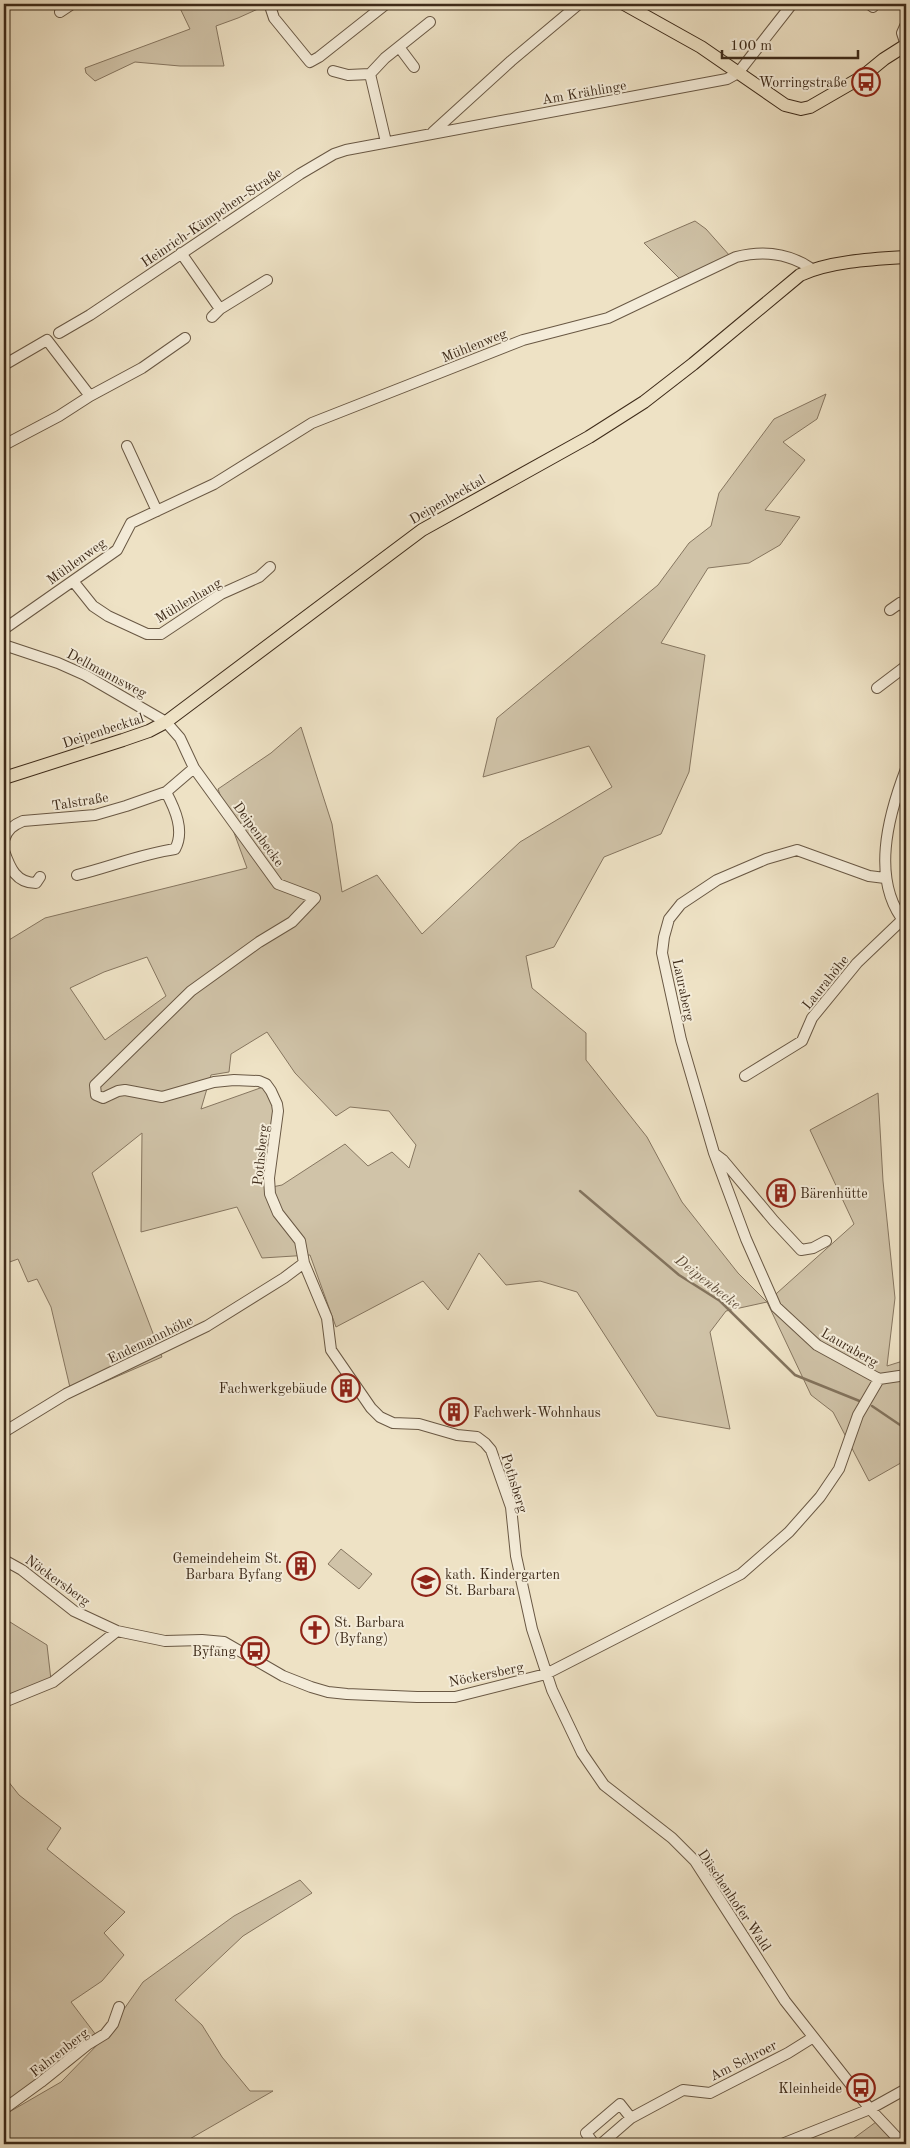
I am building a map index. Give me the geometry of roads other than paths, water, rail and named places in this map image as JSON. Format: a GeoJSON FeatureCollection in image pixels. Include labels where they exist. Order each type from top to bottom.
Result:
{"type":"FeatureCollection","features":[{"type":"Feature","properties":{"kind":"main road"},"geometry":{"type":"LineString","coordinates":[[624,4],[679,34],[785,105],[801,110],[862,77],[906,45]]}},
{"type":"Feature","properties":{"kind":"main road","name":"Deipenbecktal"},"geometry":{"type":"LineString","coordinates":[[4,778],[132,737],[166,722],[422,530],[589,437],[644,402],[693,364],[800,274],[812,269],[906,257]]}},
{"type":"Feature","properties":{"kind":"street"},"geometry":{"type":"LineString","coordinates":[[60,12],[72,4]]}},
{"type":"Feature","properties":{"kind":"street"},"geometry":{"type":"LineString","coordinates":[[271,9],[274,18],[310,62],[386,4]]}},
{"type":"Feature","properties":{"kind":"street"},"geometry":{"type":"LineString","coordinates":[[433,133],[511,62],[579,4]]}},
{"type":"Feature","properties":{"kind":"street"},"geometry":{"type":"LineString","coordinates":[[738,73],[792,4]]}},
{"type":"Feature","properties":{"kind":"street"},"geometry":{"type":"LineString","coordinates":[[386,142],[370,74],[375,67],[398,47],[430,22]]}},
{"type":"Feature","properties":{"kind":"street"},"geometry":{"type":"LineString","coordinates":[[906,24],[902,33],[906,45]]}},
{"type":"Feature","properties":{"kind":"street"},"geometry":{"type":"LineString","coordinates":[[398,47],[414,67]]}},
{"type":"Feature","properties":{"kind":"street"},"geometry":{"type":"LineString","coordinates":[[333,71],[348,75],[370,74]]}},
{"type":"Feature","properties":{"kind":"street","name":"Am Krählinge"},"geometry":{"type":"LineString","coordinates":[[433,133],[727,79],[738,73]]}},
{"type":"Feature","properties":{"kind":"street","name":"Heinrich-Kämpchen-Straße"},"geometry":{"type":"LineString","coordinates":[[59,333],[90,315],[181,252],[322,160],[346,150],[433,133]]}},
{"type":"Feature","properties":{"kind":"street"},"geometry":{"type":"LineString","coordinates":[[181,252],[216,313],[267,280]]}},
{"type":"Feature","properties":{"kind":"street","name":"Mühlenweg"},"geometry":{"type":"LineString","coordinates":[[4,629],[117,550],[131,523],[214,484],[312,423],[523,340],[608,318],[736,257],[769,253],[800,261],[812,269]]}},
{"type":"Feature","properties":{"kind":"street"},"geometry":{"type":"LineString","coordinates":[[4,445],[60,416],[90,396],[142,368],[184,338]]}},
{"type":"Feature","properties":{"kind":"street"},"geometry":{"type":"LineString","coordinates":[[4,365],[47,340],[90,396]]}},
{"type":"Feature","properties":{"kind":"street"},"geometry":{"type":"LineString","coordinates":[[126,446],[157,511]]}},
{"type":"Feature","properties":{"kind":"street","name":"Mühlenhang"},"geometry":{"type":"LineString","coordinates":[[73,581],[92,606],[108,616],[146,634],[161,634],[222,594],[259,577],[270,567]]}},
{"type":"Feature","properties":{"kind":"street"},"geometry":{"type":"LineString","coordinates":[[890,610],[904,604]]}},
{"type":"Feature","properties":{"kind":"street","name":"Dellmannsweg"},"geometry":{"type":"LineString","coordinates":[[4,645],[58,663],[86,675],[166,722]]}},
{"type":"Feature","properties":{"kind":"street"},"geometry":{"type":"LineString","coordinates":[[876,688],[906,666]]}},
{"type":"Feature","properties":{"kind":"street"},"geometry":{"type":"LineString","coordinates":[[166,722],[180,738],[194,768]]}},
{"type":"Feature","properties":{"kind":"street","name":"Talstraße"},"geometry":{"type":"LineString","coordinates":[[4,840],[7,831],[23,821],[95,815],[166,792],[194,768]]}},
{"type":"Feature","properties":{"kind":"street","name":"Deipenbecke"},"geometry":{"type":"LineString","coordinates":[[194,768],[278,884],[315,898]]}},
{"type":"Feature","properties":{"kind":"street"},"geometry":{"type":"LineString","coordinates":[[904,922],[892,899],[886,878],[886,846],[892,814],[906,769]]}},
{"type":"Feature","properties":{"kind":"street"},"geometry":{"type":"LineString","coordinates":[[77,875],[134,858],[175,849],[179,842],[179,828],[166,792]]}},
{"type":"Feature","properties":{"kind":"street","name":"Lauraberg"},"geometry":{"type":"LineString","coordinates":[[879,1379],[817,1345],[776,1307],[757,1265],[714,1154],[680,1040],[662,954],[669,919],[680,904],[710,884],[766,858],[797,850],[869,876],[886,878]]}},
{"type":"Feature","properties":{"kind":"street"},"geometry":{"type":"LineString","coordinates":[[4,851],[7,862],[19,879],[36,882],[40,877]]}},
{"type":"Feature","properties":{"kind":"street","name":"Pothsberg"},"geometry":{"type":"LineString","coordinates":[[315,898],[292,922],[259,942],[191,991],[110,1069],[94,1088],[96,1095],[103,1098],[118,1091],[126,1090],[158,1097],[221,1081],[260,1081],[266,1084],[277,1104],[278,1111],[269,1178],[272,1203],[300,1241],[304,1263],[327,1318],[331,1350],[374,1413],[393,1423],[419,1424],[446,1433],[477,1437],[491,1450],[511,1507],[522,1581],[532,1629],[546,1674]]}},
{"type":"Feature","properties":{"kind":"street","name":"Laurahöhe"},"geometry":{"type":"LineString","coordinates":[[745,1076],[802,1041],[812,1018],[857,964],[904,922]]}},
{"type":"Feature","properties":{"kind":"street"},"geometry":{"type":"LineString","coordinates":[[714,1154],[723,1160],[774,1221],[802,1250],[813,1248],[826,1241]]}},
{"type":"Feature","properties":{"kind":"street","name":"Endemannhöhe"},"geometry":{"type":"LineString","coordinates":[[4,1432],[66,1394],[207,1326],[284,1278],[304,1263]]}},
{"type":"Feature","properties":{"kind":"street"},"geometry":{"type":"LineString","coordinates":[[879,1379],[906,1375]]}},
{"type":"Feature","properties":{"kind":"street","name":"Nöckersberg"},"geometry":{"type":"LineString","coordinates":[[4,1560],[22,1570],[74,1611],[117,1631],[165,1641],[202,1640],[224,1642],[296,1682],[328,1692],[430,1698],[455,1697],[546,1674],[741,1574],[789,1532],[820,1497],[839,1468],[858,1415],[879,1379]]}},
{"type":"Feature","properties":{"kind":"street"},"geometry":{"type":"LineString","coordinates":[[4,1702],[53,1682],[117,1631]]}},
{"type":"Feature","properties":{"kind":"street","name":"Düschenhofer Wald"},"geometry":{"type":"LineString","coordinates":[[546,1674],[582,1753],[604,1785],[672,1838],[696,1861],[785,2001],[812,2038],[870,2109],[903,2144]]}},
{"type":"Feature","properties":{"kind":"street","name":"Fahrenberg"},"geometry":{"type":"LineString","coordinates":[[4,2110],[87,2045],[105,2034],[112,2024],[119,2006]]}},
{"type":"Feature","properties":{"kind":"street","name":"Am Schroer"},"geometry":{"type":"LineString","coordinates":[[601,2144],[630,2118],[683,2090],[710,2093],[788,2053],[812,2038]]}},
{"type":"Feature","properties":{"kind":"street"},"geometry":{"type":"LineString","coordinates":[[782,2144],[870,2109],[906,2089]]}},
{"type":"Feature","properties":{"kind":"street"},"geometry":{"type":"LineString","coordinates":[[594,2144],[586,2133],[620,2104],[630,2118]]}},
{"type":"Feature","properties":{"kind":"waterway","name":"Deipenbecke"},"geometry":{"type":"LineString","coordinates":[[580,1191],[679,1275],[720,1301],[795,1375],[862,1402]]}},
{"type":"Feature","properties":{"kind":"waterway","name":"Deipenbecke"},"geometry":{"type":"LineString","coordinates":[[872,1406],[906,1429]]}},
{"type":"Feature","properties":{"kind":"place","name":"Worringstraße"},"geometry":{"type":"Point","coordinates":[866,82]}},
{"type":"Feature","properties":{"kind":"place","name":"Bärenhütte"},"geometry":{"type":"Point","coordinates":[781,1193]}},
{"type":"Feature","properties":{"kind":"place","name":"Fachwerkgebäude"},"geometry":{"type":"Point","coordinates":[346,1388]}},
{"type":"Feature","properties":{"kind":"place","name":"Fachwerk-Wohnhaus"},"geometry":{"type":"Point","coordinates":[454,1412]}},
{"type":"Feature","properties":{"kind":"place","name":"Gemeindeheim St. Barbara Byfang"},"geometry":{"type":"Point","coordinates":[301,1566]}},
{"type":"Feature","properties":{"kind":"place","name":"kath. Kindergarten St. Barbara"},"geometry":{"type":"Point","coordinates":[426,1582]}},
{"type":"Feature","properties":{"kind":"place","name":"St. Barbara (Byfang)"},"geometry":{"type":"Point","coordinates":[315,1630]}},
{"type":"Feature","properties":{"kind":"place","name":"Byfang"},"geometry":{"type":"Point","coordinates":[255,1651]}},
{"type":"Feature","properties":{"kind":"place","name":"Kleinheide"},"geometry":{"type":"Point","coordinates":[861,2088]}}]}
